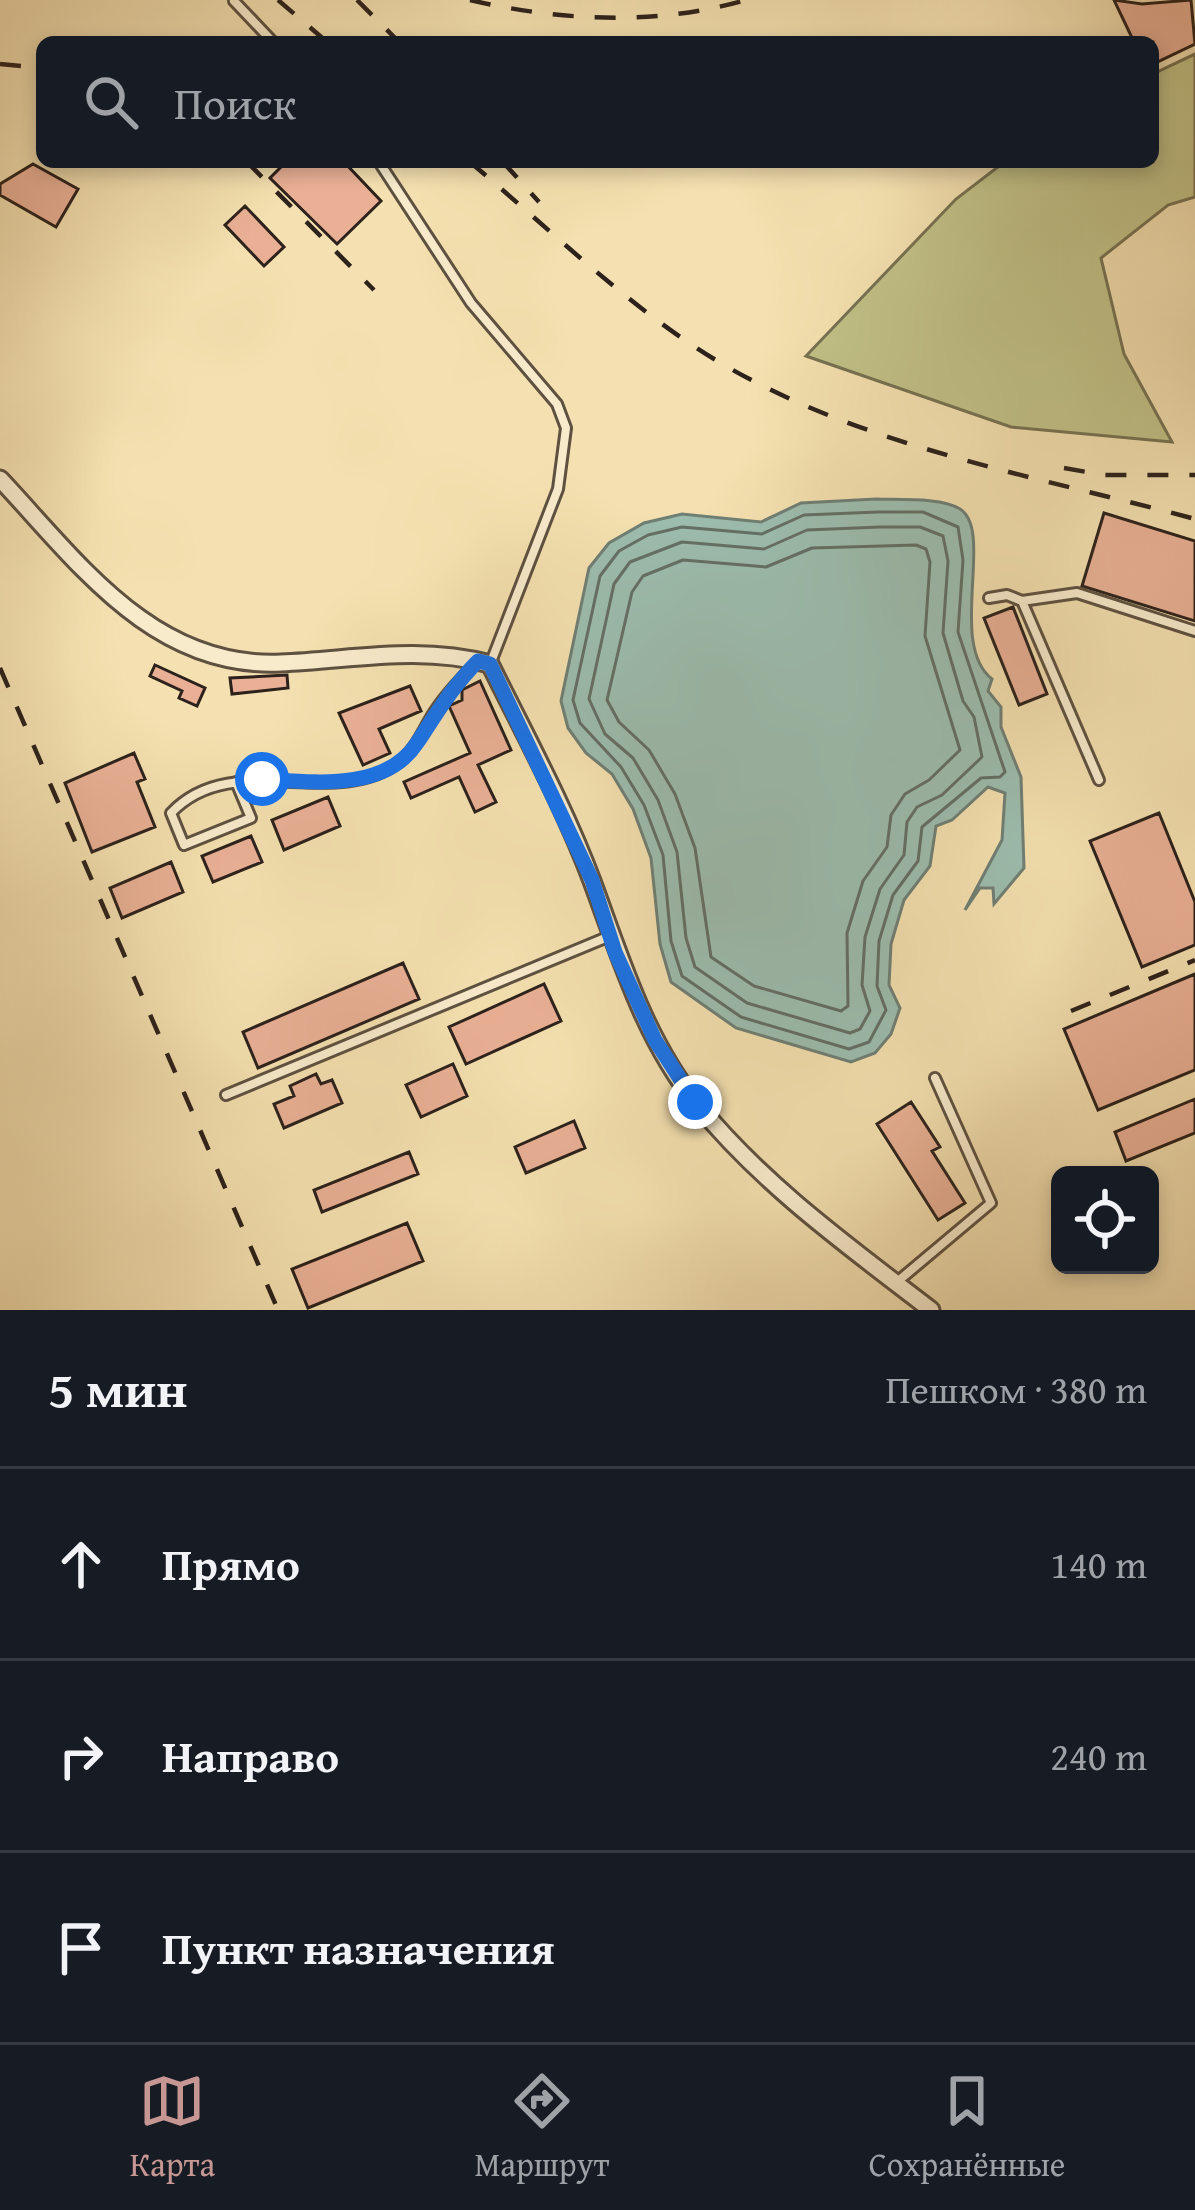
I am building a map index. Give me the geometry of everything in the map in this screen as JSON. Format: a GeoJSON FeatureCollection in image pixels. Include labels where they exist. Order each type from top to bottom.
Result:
{"type":"FeatureCollection","features":[{"type":"Feature","properties":{"kind":"street"},"geometry":{"type":"LineString","coordinates":[[0,479],[90,580],[173,640],[213,657],[281,663],[409,651],[484,663],[575,843],[655,1040],[695,1102],[792,1203],[931,1310]]}},
{"type":"Feature","properties":{"kind":"lane"},"geometry":{"type":"LineString","coordinates":[[234,1],[267,36]]}},
{"type":"Feature","properties":{"kind":"lane"},"geometry":{"type":"LineString","coordinates":[[236,782],[251,818],[184,845],[171,813],[186,797],[236,782],[368,778],[399,763],[416,745],[448,691],[484,663],[558,489],[566,428],[557,404],[471,303],[383,168]]}},
{"type":"Feature","properties":{"kind":"lane"},"geometry":{"type":"LineString","coordinates":[[989,598],[1007,596],[1022,601],[1077,593],[1195,631]]}},
{"type":"Feature","properties":{"kind":"lane"},"geometry":{"type":"LineString","coordinates":[[1022,601],[1099,780]]}},
{"type":"Feature","properties":{"kind":"lane"},"geometry":{"type":"LineString","coordinates":[[226,1095],[610,936]]}},
{"type":"Feature","properties":{"kind":"lane"},"geometry":{"type":"LineString","coordinates":[[896,1283],[991,1203],[935,1078]]}},
{"type":"Feature","properties":{"kind":"green space"},"geometry":{"type":"Polygon","coordinates":[[[1195,54],[1195,197],[1168,205],[1101,258],[1124,354],[1172,442],[1011,427],[806,356],[956,199],[996,168],[1159,168],[1159,71],[1195,54]]]}},
{"type":"Feature","properties":{"kind":"water"},"geometry":{"type":"Polygon","coordinates":[[[876,499],[942,503],[960,509],[970,521],[973,641],[979,663],[992,679],[988,691],[1001,707],[1001,727],[1021,777],[1024,868],[994,904],[993,888],[980,888],[965,910],[1002,840],[1005,793],[988,787],[952,820],[936,826],[930,866],[904,900],[891,944],[889,985],[900,1008],[891,1034],[875,1053],[851,1062],[736,1028],[671,982],[660,944],[651,858],[633,809],[612,774],[586,753],[568,728],[561,701],[589,568],[609,543],[644,523],[682,514],[761,522],[801,503],[876,499]]]}},
{"type":"Feature","properties":{"kind":"building"},"geometry":{"type":"Polygon","coordinates":[[[1114,0],[1142,4],[1191,0],[1195,44],[1159,61],[1159,36],[1131,36],[1114,0]]]}},
{"type":"Feature","properties":{"kind":"building"},"geometry":{"type":"Polygon","coordinates":[[[33,164],[78,189],[56,227],[0,195],[0,184],[33,164]]]}},
{"type":"Feature","properties":{"kind":"building"},"geometry":{"type":"Polygon","coordinates":[[[280,168],[350,168],[381,201],[337,244],[270,178],[280,168]]]}},
{"type":"Feature","properties":{"kind":"building"},"geometry":{"type":"Polygon","coordinates":[[[245,206],[284,247],[264,266],[225,225],[245,206]]]}},
{"type":"Feature","properties":{"kind":"building"},"geometry":{"type":"Polygon","coordinates":[[[1104,513],[1195,541],[1195,621],[1082,586],[1104,513]]]}},
{"type":"Feature","properties":{"kind":"building"},"geometry":{"type":"Polygon","coordinates":[[[1013,607],[1047,694],[1019,705],[984,618],[1013,607]]]}},
{"type":"Feature","properties":{"kind":"building"},"geometry":{"type":"Polygon","coordinates":[[[155,665],[205,688],[197,706],[179,698],[182,691],[150,676],[155,665]]]}},
{"type":"Feature","properties":{"kind":"building"},"geometry":{"type":"Polygon","coordinates":[[[287,675],[288,688],[232,694],[230,678],[287,675]]]}},
{"type":"Feature","properties":{"kind":"building"},"geometry":{"type":"Polygon","coordinates":[[[480,681],[511,750],[478,765],[496,802],[475,812],[459,777],[411,798],[404,782],[470,753],[449,706],[462,700],[462,690],[480,681]]]}},
{"type":"Feature","properties":{"kind":"building"},"geometry":{"type":"Polygon","coordinates":[[[410,686],[421,711],[379,729],[390,753],[363,765],[339,713],[410,686]]]}},
{"type":"Feature","properties":{"kind":"building"},"geometry":{"type":"Polygon","coordinates":[[[134,753],[145,779],[137,782],[155,827],[92,852],[65,783],[134,753]]]}},
{"type":"Feature","properties":{"kind":"building"},"geometry":{"type":"Polygon","coordinates":[[[328,797],[340,826],[284,850],[272,820],[328,797]]]}},
{"type":"Feature","properties":{"kind":"building"},"geometry":{"type":"Polygon","coordinates":[[[1159,813],[1195,902],[1195,945],[1142,967],[1090,841],[1159,813]]]}},
{"type":"Feature","properties":{"kind":"building"},"geometry":{"type":"Polygon","coordinates":[[[251,836],[262,862],[213,882],[202,856],[251,836]]]}},
{"type":"Feature","properties":{"kind":"building"},"geometry":{"type":"Polygon","coordinates":[[[171,862],[183,892],[122,918],[110,888],[171,862]]]}},
{"type":"Feature","properties":{"kind":"building"},"geometry":{"type":"Polygon","coordinates":[[[403,963],[419,999],[258,1068],[243,1032],[403,963]]]}},
{"type":"Feature","properties":{"kind":"building"},"geometry":{"type":"Polygon","coordinates":[[[1195,974],[1195,1070],[1098,1110],[1064,1029],[1195,974]]]}},
{"type":"Feature","properties":{"kind":"building"},"geometry":{"type":"Polygon","coordinates":[[[544,984],[561,1021],[466,1064],[449,1027],[544,984]]]}},
{"type":"Feature","properties":{"kind":"building"},"geometry":{"type":"Polygon","coordinates":[[[453,1064],[467,1096],[421,1117],[406,1085],[453,1064]]]}},
{"type":"Feature","properties":{"kind":"building"},"geometry":{"type":"Polygon","coordinates":[[[316,1074],[321,1084],[332,1080],[342,1103],[284,1128],[274,1104],[294,1096],[290,1086],[316,1074]]]}},
{"type":"Feature","properties":{"kind":"building"},"geometry":{"type":"Polygon","coordinates":[[[1195,1099],[1195,1133],[1126,1161],[1115,1132],[1195,1099]]]}},
{"type":"Feature","properties":{"kind":"building"},"geometry":{"type":"Polygon","coordinates":[[[911,1102],[940,1147],[932,1151],[965,1203],[938,1220],[877,1124],[911,1102]]]}},
{"type":"Feature","properties":{"kind":"building"},"geometry":{"type":"Polygon","coordinates":[[[574,1121],[585,1148],[526,1173],[515,1147],[574,1121]]]}},
{"type":"Feature","properties":{"kind":"building"},"geometry":{"type":"Polygon","coordinates":[[[409,1152],[418,1174],[322,1212],[314,1190],[409,1152]]]}},
{"type":"Feature","properties":{"kind":"building"},"geometry":{"type":"Polygon","coordinates":[[[407,1223],[423,1261],[308,1308],[292,1269],[407,1223]]]}},
{"type":"Feature","properties":{"kind":"railway"},"geometry":{"type":"LineString","coordinates":[[278,0],[320,36]]}},
{"type":"Feature","properties":{"kind":"railway"},"geometry":{"type":"LineString","coordinates":[[357,0],[393,36]]}},
{"type":"Feature","properties":{"kind":"railway"},"geometry":{"type":"LineString","coordinates":[[470,0],[538,13],[608,18],[678,14],[746,0]]}},
{"type":"Feature","properties":{"kind":"railway"},"geometry":{"type":"LineString","coordinates":[[0,64],[36,67]]}},
{"type":"Feature","properties":{"kind":"railway"},"geometry":{"type":"LineString","coordinates":[[253,168],[374,290]]}},
{"type":"Feature","properties":{"kind":"railway"},"geometry":{"type":"LineString","coordinates":[[477,168],[654,318],[719,362],[774,391],[891,438],[1195,519]]}},
{"type":"Feature","properties":{"kind":"railway"},"geometry":{"type":"LineString","coordinates":[[508,168],[539,202]]}},
{"type":"Feature","properties":{"kind":"railway"},"geometry":{"type":"LineString","coordinates":[[1064,468],[1104,475],[1195,475]]}},
{"type":"Feature","properties":{"kind":"railway"},"geometry":{"type":"LineString","coordinates":[[0,668],[278,1310]]}},
{"type":"Feature","properties":{"kind":"railway"},"geometry":{"type":"LineString","coordinates":[[1071,1011],[1195,960]]}},
{"type":"Feature","properties":{"kind":"route"},"geometry":{"type":"LineString","coordinates":[[262,779],[368,778],[399,763],[416,745],[448,691],[478,661],[490,664],[592,880],[615,952],[655,1040],[695,1102]]}}]}
